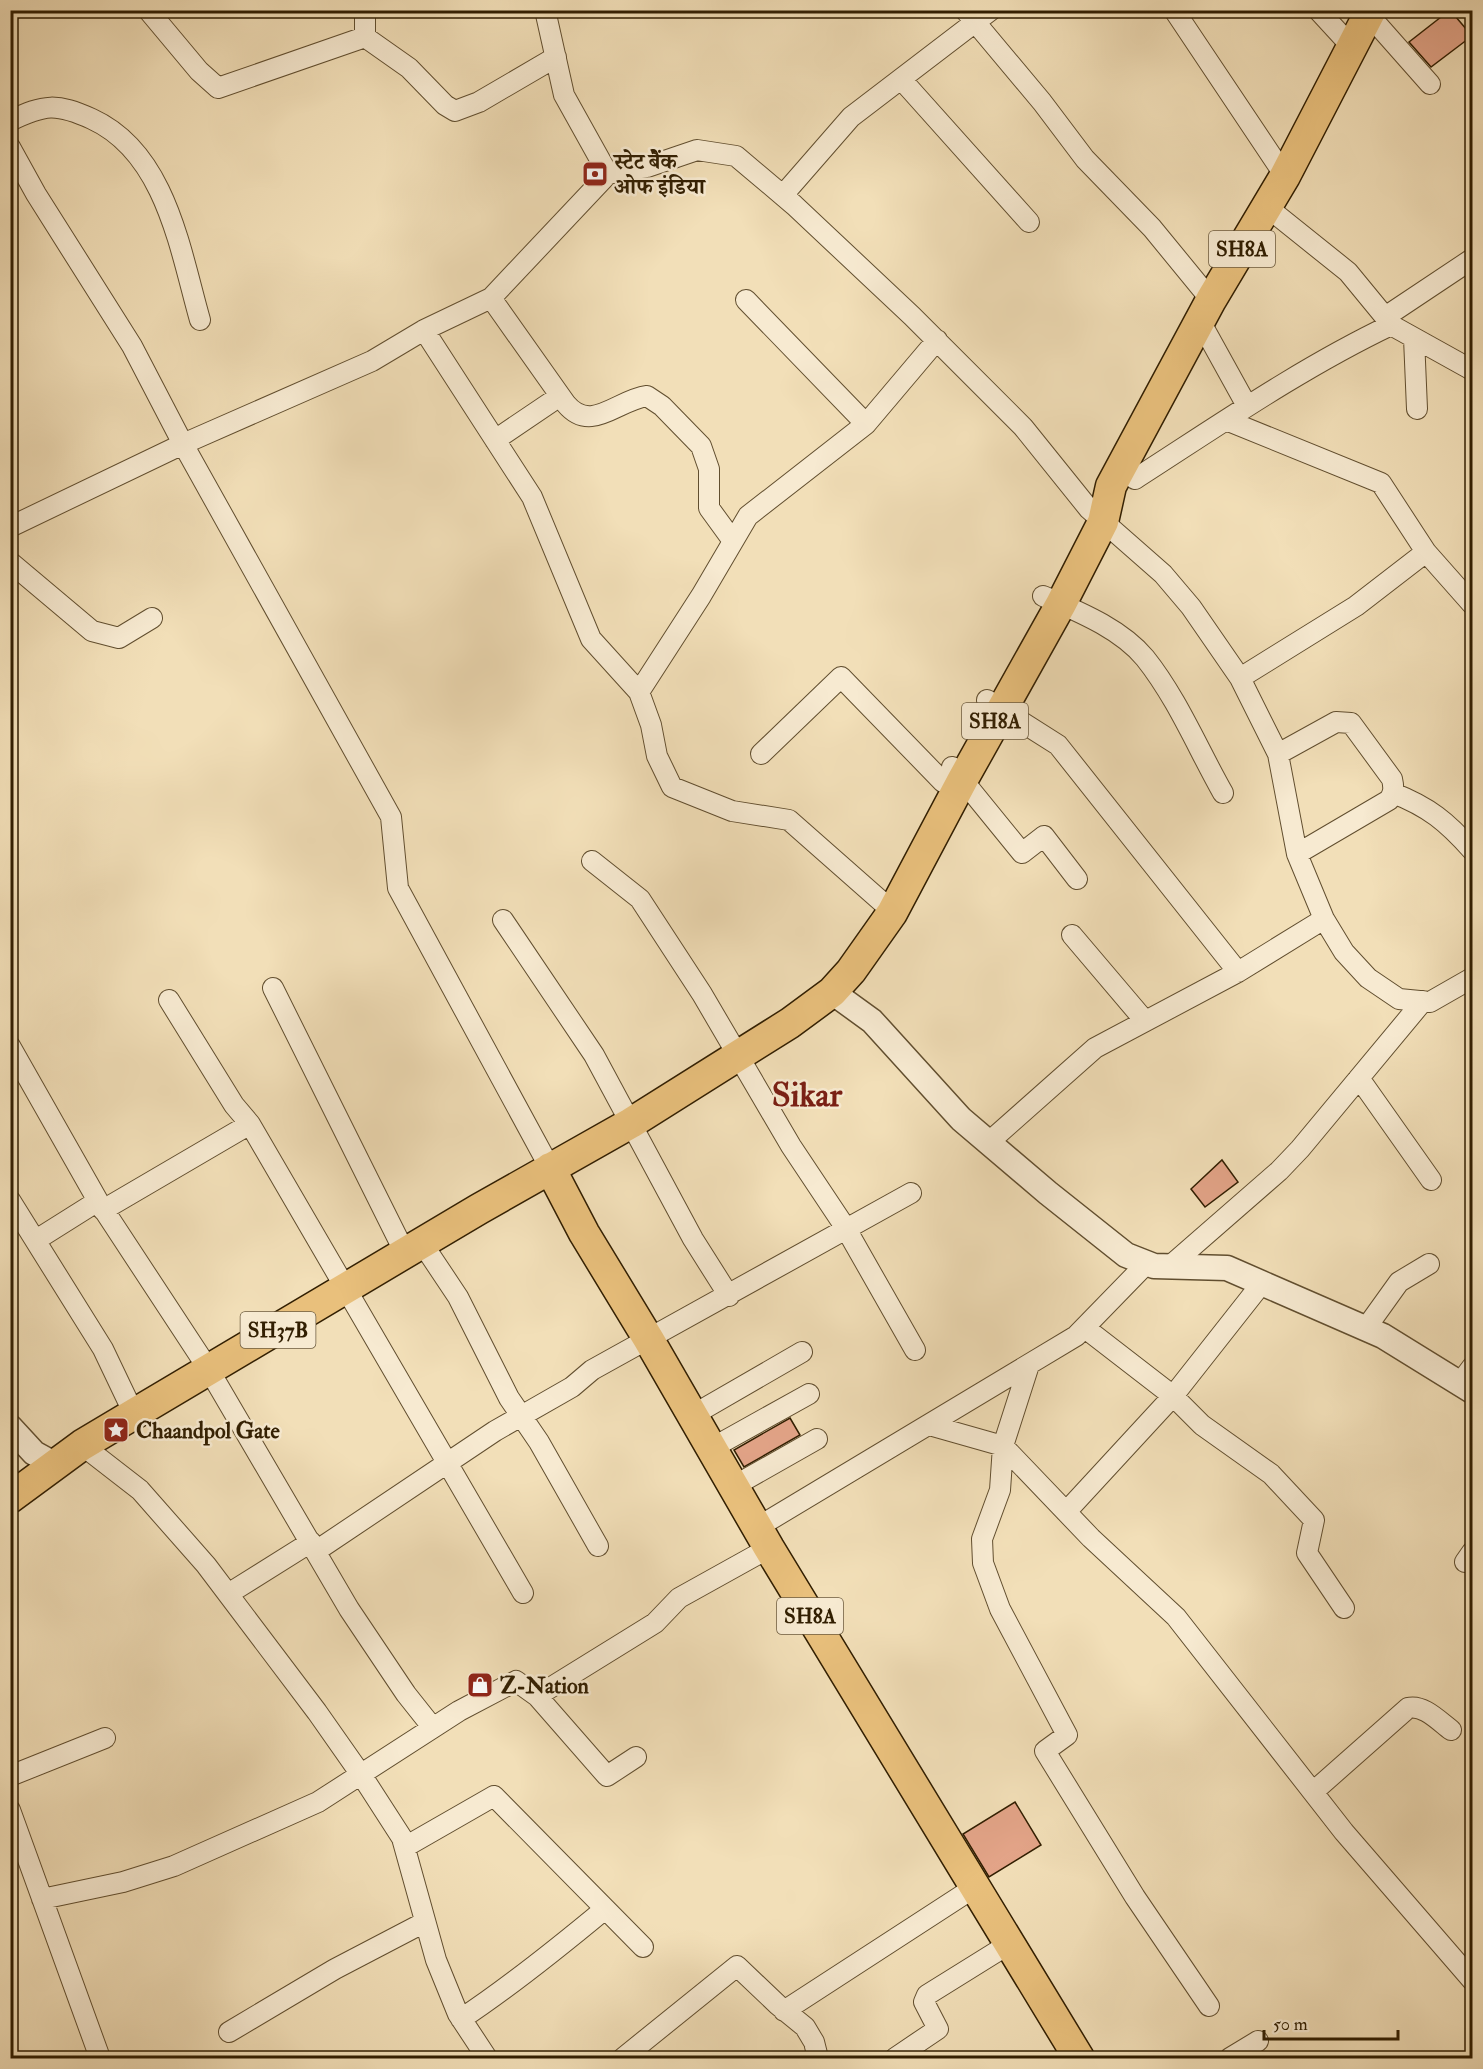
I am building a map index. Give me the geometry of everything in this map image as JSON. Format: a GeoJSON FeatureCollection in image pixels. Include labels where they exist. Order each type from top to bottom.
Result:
{"type":"FeatureCollection","features":[{"type":"Feature","properties":{"kind":"main road","name":"SH8A"},"geometry":{"type":"LineString","coordinates":[[865,950],[882,902],[994,705],[1096,515],[1123,482],[1205,311],[1285,176],[1370,13]]}},
{"type":"Feature","properties":{"kind":"main road","name":"SH8A"},"geometry":{"type":"LineString","coordinates":[[953,776],[892,913],[851,972],[832,992],[790,1023],[632,1123],[550,1168],[584,1233],[649,1340],[763,1538],[1079,2058]]}},
{"type":"Feature","properties":{"kind":"main road","name":"SH37B"},"geometry":{"type":"LineString","coordinates":[[10,1498],[82,1445],[134,1413],[550,1168]]}},
{"type":"Feature","properties":{"kind":"street"},"geometry":{"type":"LineString","coordinates":[[148,10],[199,71],[218,88],[365,38]]}},
{"type":"Feature","properties":{"kind":"street"},"geometry":{"type":"LineString","coordinates":[[365,10],[365,38]]}},
{"type":"Feature","properties":{"kind":"street"},"geometry":{"type":"LineString","coordinates":[[545,10],[564,95],[608,174]]}},
{"type":"Feature","properties":{"kind":"street"},"geometry":{"type":"LineString","coordinates":[[1174,10],[1285,176]]}},
{"type":"Feature","properties":{"kind":"street"},"geometry":{"type":"LineString","coordinates":[[1318,10],[1352,47]]}},
{"type":"Feature","properties":{"kind":"street"},"geometry":{"type":"LineString","coordinates":[[1370,13],[1430,84]]}},
{"type":"Feature","properties":{"kind":"street"},"geometry":{"type":"LineString","coordinates":[[783,195],[851,117],[901,79],[977,14],[1084,159],[1152,228],[1205,311],[1247,406]]}},
{"type":"Feature","properties":{"kind":"street"},"geometry":{"type":"LineString","coordinates":[[365,38],[409,68],[445,105],[455,111],[478,102],[555,57]]}},
{"type":"Feature","properties":{"kind":"street"},"geometry":{"type":"LineString","coordinates":[[901,79],[1029,222]]}},
{"type":"Feature","properties":{"kind":"street"},"geometry":{"type":"LineString","coordinates":[[10,121],[39,108],[58,106],[107,126],[124,139],[152,176],[166,206],[200,320]]}},
{"type":"Feature","properties":{"kind":"street"},"geometry":{"type":"LineString","coordinates":[[10,147],[36,194],[132,346],[183,444],[391,817],[398,888],[550,1168]]}},
{"type":"Feature","properties":{"kind":"street"},"geometry":{"type":"LineString","coordinates":[[10,527],[183,444],[372,361],[423,330],[491,298],[608,174],[647,166],[697,150],[736,156],[783,195],[937,340],[1023,427],[1096,515],[1126,538],[1163,574],[1191,607],[1240,678],[1278,754],[1297,854],[1324,919],[1344,952],[1368,978],[1400,999],[1430,1002],[1473,978]]}},
{"type":"Feature","properties":{"kind":"street"},"geometry":{"type":"LineString","coordinates":[[1267,207],[1348,272],[1388,321],[1473,370]]}},
{"type":"Feature","properties":{"kind":"street"},"geometry":{"type":"LineString","coordinates":[[1123,482],[1388,321],[1473,259]]}},
{"type":"Feature","properties":{"kind":"street"},"geometry":{"type":"LineString","coordinates":[[491,298],[572,411],[584,417],[592,417],[637,397],[647,396],[663,406],[701,446],[708,463],[709,508],[733,541]]}},
{"type":"Feature","properties":{"kind":"street"},"geometry":{"type":"LineString","coordinates":[[746,300],[866,424]]}},
{"type":"Feature","properties":{"kind":"street"},"geometry":{"type":"LineString","coordinates":[[423,330],[532,497],[591,639],[639,692],[651,725],[657,756],[672,787],[732,812],[789,820],[882,902]]}},
{"type":"Feature","properties":{"kind":"street"},"geometry":{"type":"LineString","coordinates":[[1414,338],[1417,410]]}},
{"type":"Feature","properties":{"kind":"street"},"geometry":{"type":"LineString","coordinates":[[639,692],[748,516],[866,424],[937,340]]}},
{"type":"Feature","properties":{"kind":"street"},"geometry":{"type":"LineString","coordinates":[[495,440],[560,396]]}},
{"type":"Feature","properties":{"kind":"street"},"geometry":{"type":"LineString","coordinates":[[1226,420],[1374,478],[1387,490],[1426,552],[1473,604]]}},
{"type":"Feature","properties":{"kind":"street"},"geometry":{"type":"LineString","coordinates":[[1240,678],[1356,606],[1426,552]]}},
{"type":"Feature","properties":{"kind":"street"},"geometry":{"type":"LineString","coordinates":[[10,562],[92,631],[119,638],[152,618]]}},
{"type":"Feature","properties":{"kind":"street"},"geometry":{"type":"LineString","coordinates":[[1052,600],[1094,620],[1144,657],[1192,733],[1223,793]]}},
{"type":"Feature","properties":{"kind":"street"},"geometry":{"type":"LineString","coordinates":[[761,754],[841,677],[953,776],[1022,853],[1044,836],[1077,879]]}},
{"type":"Feature","properties":{"kind":"street"},"geometry":{"type":"LineString","coordinates":[[994,705],[1058,745],[1238,972]]}},
{"type":"Feature","properties":{"kind":"street"},"geometry":{"type":"LineString","coordinates":[[1278,754],[1336,723],[1351,723],[1392,779],[1393,793],[1389,800],[1297,854]]}},
{"type":"Feature","properties":{"kind":"street"},"geometry":{"type":"LineString","coordinates":[[1393,793],[1420,804],[1448,823],[1473,850]]}},
{"type":"Feature","properties":{"kind":"street"},"geometry":{"type":"LineString","coordinates":[[592,861],[640,899],[702,994],[791,1146],[845,1227],[915,1350]]}},
{"type":"Feature","properties":{"kind":"street"},"geometry":{"type":"LineString","coordinates":[[988,1142],[1095,1048],[1238,972],[1324,919]]}},
{"type":"Feature","properties":{"kind":"street"},"geometry":{"type":"LineString","coordinates":[[503,920],[566,1010],[632,1123],[693,1239],[729,1296]]}},
{"type":"Feature","properties":{"kind":"street"},"geometry":{"type":"LineString","coordinates":[[1072,935],[1145,1021]]}},
{"type":"Feature","properties":{"kind":"street"},"geometry":{"type":"LineString","coordinates":[[273,988],[414,1248],[458,1297],[509,1398],[524,1418],[598,1546]]}},
{"type":"Feature","properties":{"kind":"street"},"geometry":{"type":"LineString","coordinates":[[832,992],[873,1021],[961,1119],[1126,1255],[1159,1265],[1227,1268],[1366,1328],[1468,1380]]}},
{"type":"Feature","properties":{"kind":"street"},"geometry":{"type":"LineString","coordinates":[[169,1000],[234,1105],[250,1124],[523,1593]]}},
{"type":"Feature","properties":{"kind":"street"},"geometry":{"type":"LineString","coordinates":[[537,1696],[655,1623],[678,1598],[929,1425],[1076,1336],[1159,1265],[1279,1171],[1423,1001]]}},
{"type":"Feature","properties":{"kind":"street"},"geometry":{"type":"LineString","coordinates":[[10,1046],[100,1206],[209,1370],[349,1609],[406,1694],[433,1728]]}},
{"type":"Feature","properties":{"kind":"street"},"geometry":{"type":"LineString","coordinates":[[1359,1078],[1431,1180]]}},
{"type":"Feature","properties":{"kind":"street"},"geometry":{"type":"LineString","coordinates":[[36,1239],[250,1124]]}},
{"type":"Feature","properties":{"kind":"street"},"geometry":{"type":"LineString","coordinates":[[236,1589],[314,1546],[495,1431],[524,1418],[572,1387],[592,1370],[729,1296],[845,1227],[911,1193]]}},
{"type":"Feature","properties":{"kind":"street"},"geometry":{"type":"LineString","coordinates":[[10,1200],[103,1349],[134,1413]]}},
{"type":"Feature","properties":{"kind":"street"},"geometry":{"type":"LineString","coordinates":[[1366,1328],[1399,1282],[1429,1263]]}},
{"type":"Feature","properties":{"kind":"street"},"geometry":{"type":"LineString","coordinates":[[1066,1512],[1173,1396],[1262,1283]]}},
{"type":"Feature","properties":{"kind":"street"},"geometry":{"type":"LineString","coordinates":[[1085,1328],[1173,1396],[1202,1425],[1271,1474],[1307,1511],[1314,1521],[1307,1553],[1344,1608]]}},
{"type":"Feature","properties":{"kind":"street"},"geometry":{"type":"LineString","coordinates":[[693,1415],[802,1352]]}},
{"type":"Feature","properties":{"kind":"street"},"geometry":{"type":"LineString","coordinates":[[1029,1365],[1004,1446],[1000,1490],[982,1539],[983,1563],[1000,1609],[1067,1735],[1044,1751],[1135,1898],[1209,2006]]}},
{"type":"Feature","properties":{"kind":"street"},"geometry":{"type":"LineString","coordinates":[[712,1448],[809,1394]]}},
{"type":"Feature","properties":{"kind":"street"},"geometry":{"type":"LineString","coordinates":[[929,1425],[1004,1446],[1066,1512],[1176,1617],[1313,1792],[1469,1970]]}},
{"type":"Feature","properties":{"kind":"street"},"geometry":{"type":"LineString","coordinates":[[10,1427],[34,1453],[56,1465]]}},
{"type":"Feature","properties":{"kind":"street"},"geometry":{"type":"LineString","coordinates":[[734,1486],[817,1439]]}},
{"type":"Feature","properties":{"kind":"street"},"geometry":{"type":"LineString","coordinates":[[82,1445],[140,1490],[206,1565],[317,1712],[360,1774],[402,1838],[436,1960],[461,2019],[484,2057]]}},
{"type":"Feature","properties":{"kind":"street"},"geometry":{"type":"LineString","coordinates":[[42,1899],[123,1882],[174,1866],[318,1802],[433,1728],[516,1681],[537,1696],[608,1776],[636,1757]]}},
{"type":"Feature","properties":{"kind":"street"},"geometry":{"type":"LineString","coordinates":[[1313,1792],[1408,1708],[1416,1706],[1423,1709],[1451,1730]]}},
{"type":"Feature","properties":{"kind":"street"},"geometry":{"type":"LineString","coordinates":[[10,1776],[105,1738]]}},
{"type":"Feature","properties":{"kind":"street"},"geometry":{"type":"LineString","coordinates":[[405,1847],[494,1796],[643,1947]]}},
{"type":"Feature","properties":{"kind":"street"},"geometry":{"type":"LineString","coordinates":[[10,1810],[17,1850],[42,1899],[100,2058]]}},
{"type":"Feature","properties":{"kind":"street"},"geometry":{"type":"LineString","coordinates":[[784,2011],[975,1887]]}},
{"type":"Feature","properties":{"kind":"street"},"geometry":{"type":"LineString","coordinates":[[461,2019],[497,1996],[518,1976],[551,1953],[605,1909]]}},
{"type":"Feature","properties":{"kind":"street"},"geometry":{"type":"LineString","coordinates":[[229,2032],[335,1969],[425,1922]]}},
{"type":"Feature","properties":{"kind":"street"},"geometry":{"type":"LineString","coordinates":[[895,2058],[938,2029],[924,1998],[1009,1944]]}},
{"type":"Feature","properties":{"kind":"street"},"geometry":{"type":"LineString","coordinates":[[623,2058],[737,1966],[784,2011],[805,2027],[814,2042],[818,2058]]}},
{"type":"Feature","properties":{"kind":"street"},"geometry":{"type":"LineString","coordinates":[[1230,2058],[1258,2041]]}},
{"type":"Feature","properties":{"kind":"building"},"geometry":{"type":"Polygon","coordinates":[[[1450,10],[1472,36],[1431,67],[1409,42],[1450,10]]]}},
{"type":"Feature","properties":{"kind":"building"},"geometry":{"type":"Polygon","coordinates":[[[1222,1160],[1238,1182],[1205,1207],[1191,1189],[1222,1160]]]}},
{"type":"Feature","properties":{"kind":"building"},"geometry":{"type":"Polygon","coordinates":[[[790,1418],[800,1435],[744,1467],[734,1450],[790,1418]]]}},
{"type":"Feature","properties":{"kind":"building"},"geometry":{"type":"Polygon","coordinates":[[[1015,1802],[1041,1845],[989,1877],[963,1834],[1015,1802]]]}},
{"type":"Feature","properties":{"kind":"place","name":"स्टेट बेैंक ओफ इंडिया"},"geometry":{"type":"Point","coordinates":[595,174]}},
{"type":"Feature","properties":{"kind":"place","name":"Chaandpol Gate"},"geometry":{"type":"Point","coordinates":[116,1430]}},
{"type":"Feature","properties":{"kind":"place","name":"Z-Nation"},"geometry":{"type":"Point","coordinates":[480,1685]}},
{"type":"Feature","properties":{"kind":"district","name":"Sikar"},"geometry":{"type":"Point","coordinates":[807,1094]}}]}
